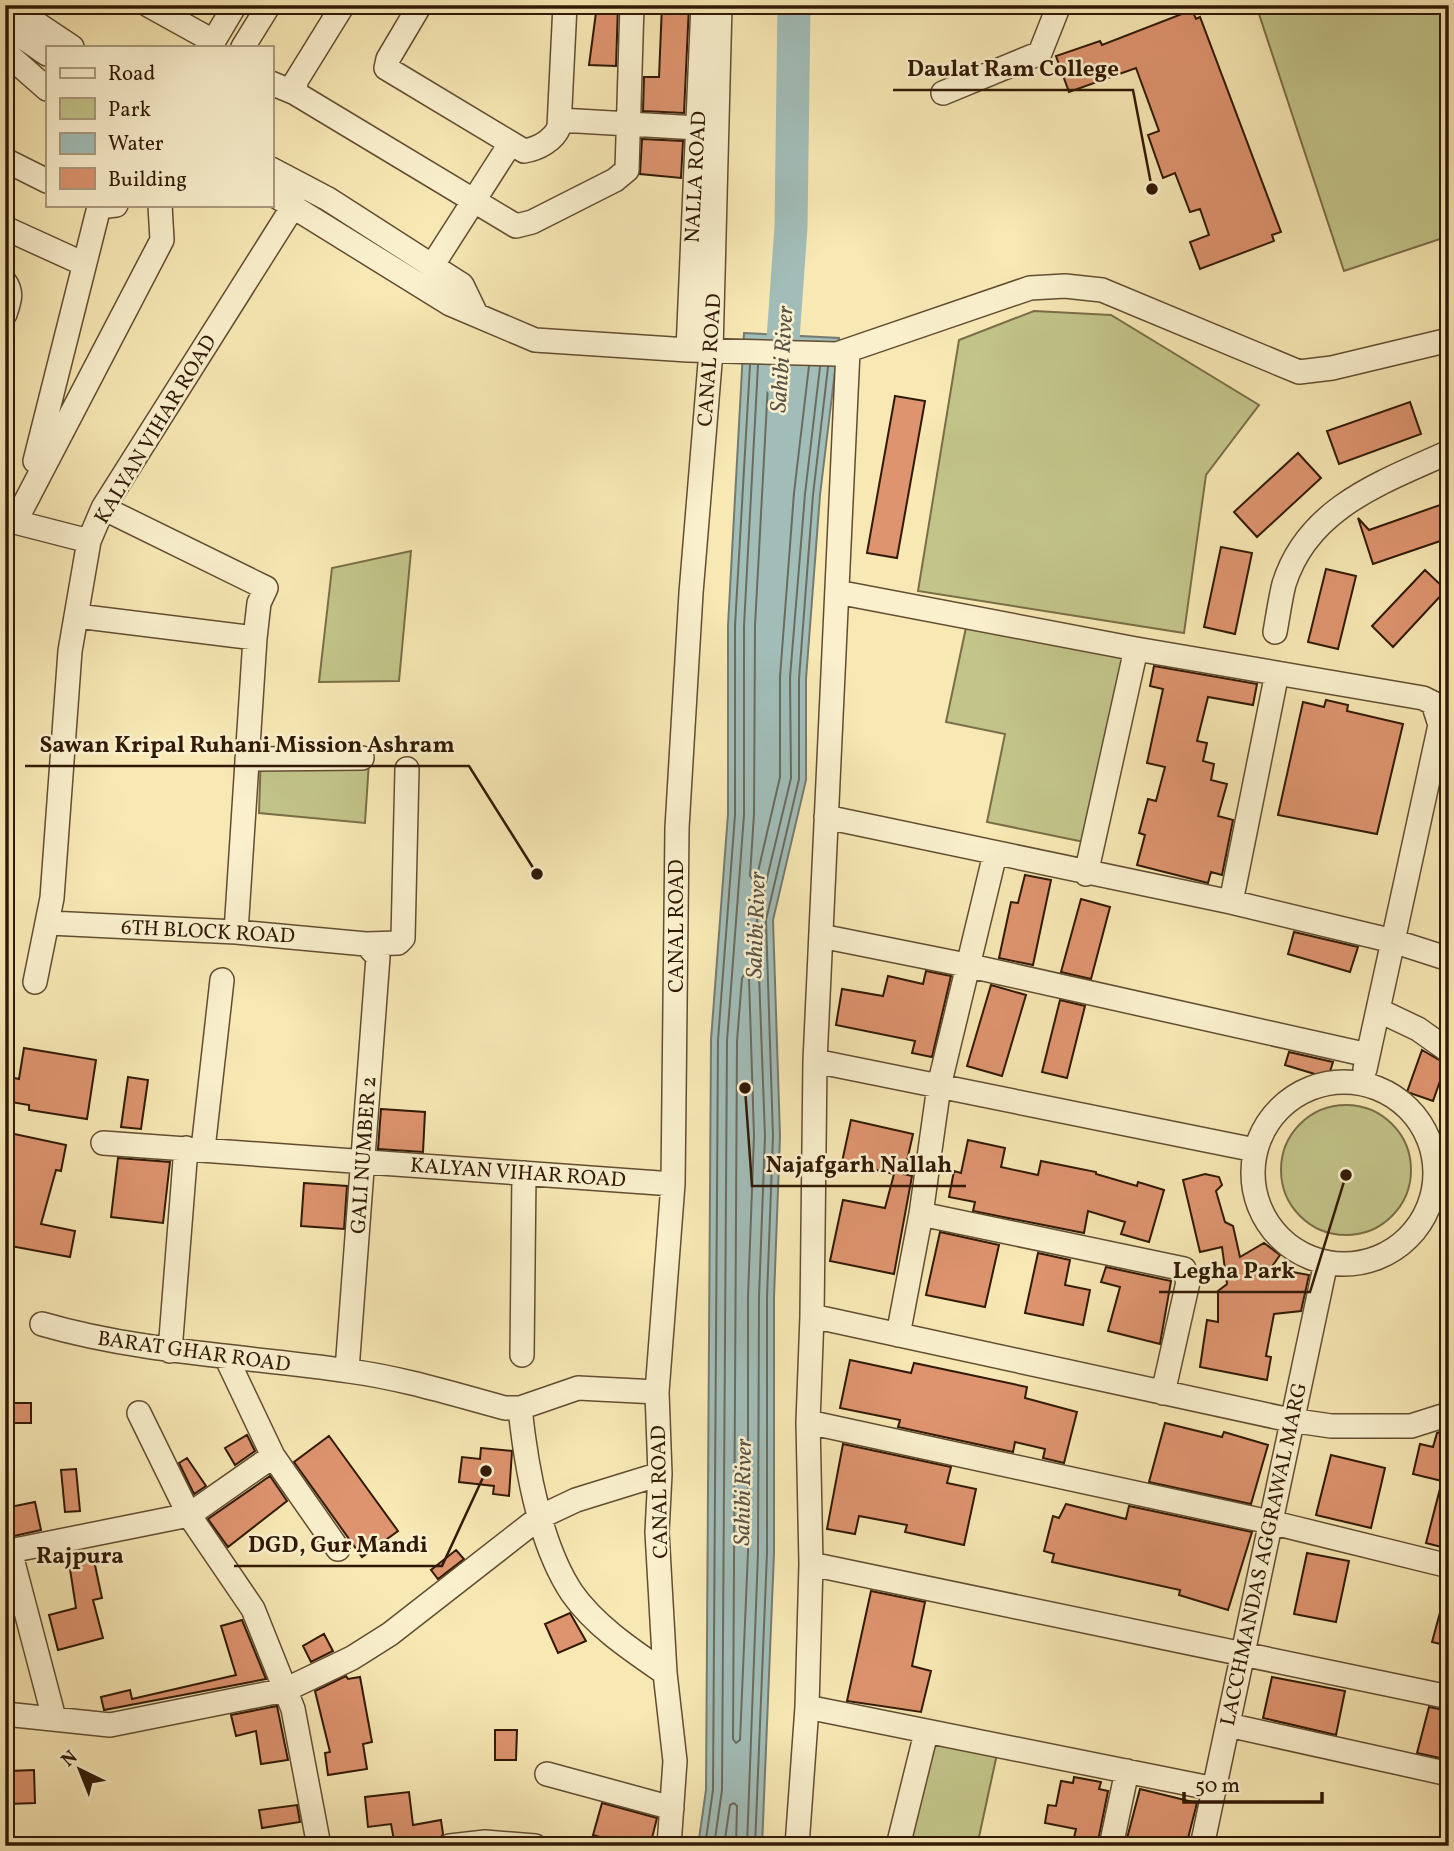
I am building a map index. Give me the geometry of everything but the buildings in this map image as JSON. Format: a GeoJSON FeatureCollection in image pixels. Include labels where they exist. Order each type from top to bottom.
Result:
{"type":"FeatureCollection","features":[{"type":"Feature","properties":{"kind":"street"},"geometry":{"type":"LineString","coordinates":[[9,5],[70,46]]}},
{"type":"Feature","properties":{"kind":"street"},"geometry":{"type":"LineString","coordinates":[[150,6],[212,44],[235,5]]}},
{"type":"Feature","properties":{"kind":"street"},"geometry":{"type":"LineString","coordinates":[[244,46],[269,5]]}},
{"type":"Feature","properties":{"kind":"street"},"geometry":{"type":"LineString","coordinates":[[295,93],[296,81],[342,5]]}},
{"type":"Feature","properties":{"kind":"street"},"geometry":{"type":"LineString","coordinates":[[420,5],[388,59],[386,68],[518,150],[532,150],[557,133],[560,120],[565,5]]}},
{"type":"Feature","properties":{"kind":"street"},"geometry":{"type":"LineString","coordinates":[[273,84],[295,93],[473,203],[516,226],[531,222],[592,192],[627,170],[632,5]]}},
{"type":"Feature","properties":{"kind":"street","name":"NALLA ROAD"},"geometry":{"type":"LineString","coordinates":[[688,350],[703,5]]}},
{"type":"Feature","properties":{"kind":"street","name":"CANAL ROAD"},"geometry":{"type":"LineString","coordinates":[[669,1846],[675,1761],[665,1673],[657,1532],[660,1474],[657,1392],[673,1184],[677,828],[691,593],[718,351],[720,5]]}},
{"type":"Feature","properties":{"kind":"street"},"geometry":{"type":"LineString","coordinates":[[943,93],[1040,53],[1059,5]]}},
{"type":"Feature","properties":{"kind":"street"},"geometry":{"type":"LineString","coordinates":[[5,25],[46,53]]}},
{"type":"Feature","properties":{"kind":"street"},"geometry":{"type":"LineString","coordinates":[[5,52],[46,88]]}},
{"type":"Feature","properties":{"kind":"street"},"geometry":{"type":"LineString","coordinates":[[560,120],[698,128]]}},
{"type":"Feature","properties":{"kind":"street"},"geometry":{"type":"LineString","coordinates":[[432,266],[509,144]]}},
{"type":"Feature","properties":{"kind":"street"},"geometry":{"type":"LineString","coordinates":[[5,160],[46,180]]}},
{"type":"Feature","properties":{"kind":"street"},"geometry":{"type":"LineString","coordinates":[[273,170],[328,200],[463,285],[477,314]]}},
{"type":"Feature","properties":{"kind":"street"},"geometry":{"type":"LineString","coordinates":[[273,194],[450,304],[535,340],[688,350],[842,352],[1030,288],[1065,286],[1102,290],[1298,372],[1332,368],[1449,341]]}},
{"type":"Feature","properties":{"kind":"street","name":"KALYAN VIHAR ROAD"},"geometry":{"type":"LineString","coordinates":[[35,982],[49,923],[69,664],[89,541],[103,508],[294,205]]}},
{"type":"Feature","properties":{"kind":"street"},"geometry":{"type":"LineString","coordinates":[[26,498],[84,264],[103,206]]}},
{"type":"Feature","properties":{"kind":"street"},"geometry":{"type":"LineString","coordinates":[[89,541],[10,522],[26,498],[162,240],[160,206]]}},
{"type":"Feature","properties":{"kind":"street"},"geometry":{"type":"LineString","coordinates":[[5,228],[84,264]]}},
{"type":"Feature","properties":{"kind":"street"},"geometry":{"type":"LineString","coordinates":[[5,282],[10,289],[5,314]]}},
{"type":"Feature","properties":{"kind":"street"},"geometry":{"type":"LineString","coordinates":[[797,1846],[807,1707],[811,1564],[808,1422],[815,1061],[837,592],[842,352]]}},
{"type":"Feature","properties":{"kind":"street"},"geometry":{"type":"LineString","coordinates":[[1275,632],[1284,583],[1319,523],[1348,499],[1449,452]]}},
{"type":"Feature","properties":{"kind":"street"},"geometry":{"type":"LineString","coordinates":[[103,508],[266,588],[259,603],[255,638],[236,932]]}},
{"type":"Feature","properties":{"kind":"street"},"geometry":{"type":"LineString","coordinates":[[837,592],[1136,649],[1423,698],[1433,703],[1440,725],[1362,1083]]}},
{"type":"Feature","properties":{"kind":"street"},"geometry":{"type":"LineString","coordinates":[[77,616],[255,638]]}},
{"type":"Feature","properties":{"kind":"street"},"geometry":{"type":"LineString","coordinates":[[1086,874],[1136,649]]}},
{"type":"Feature","properties":{"kind":"street"},"geometry":{"type":"LineString","coordinates":[[1231,902],[1277,673]]}},
{"type":"Feature","properties":{"kind":"street"},"geometry":{"type":"LineString","coordinates":[[247,759],[362,758]]}},
{"type":"Feature","properties":{"kind":"street","name":"6TH BLOCK ROAD"},"geometry":{"type":"LineString","coordinates":[[49,923],[398,943],[402,938],[407,769]]}},
{"type":"Feature","properties":{"kind":"street"},"geometry":{"type":"LineString","coordinates":[[826,817],[1086,874],[1231,902],[1393,941],[1449,959]]}},
{"type":"Feature","properties":{"kind":"street"},"geometry":{"type":"LineString","coordinates":[[898,1335],[921,1214],[939,1086],[966,965],[995,854]]}},
{"type":"Feature","properties":{"kind":"street"},"geometry":{"type":"LineString","coordinates":[[821,936],[966,965],[1368,1055]]}},
{"type":"Feature","properties":{"kind":"street","name":"GALI NUMBER 2"},"geometry":{"type":"LineString","coordinates":[[347,1370],[378,957],[366,943]]}},
{"type":"Feature","properties":{"kind":"street"},"geometry":{"type":"LineString","coordinates":[[170,1351],[194,1149],[222,980]]}},
{"type":"Feature","properties":{"kind":"street"},"geometry":{"type":"LineString","coordinates":[[1378,1010],[1418,1029],[1449,1051]]}},
{"type":"Feature","properties":{"kind":"street"},"geometry":{"type":"LineString","coordinates":[[815,1061],[1255,1150]]}},
{"type":"Feature","properties":{"kind":"street"},"geometry":{"type":"LineString","coordinates":[[1362,1083],[1385,1091],[1411,1110],[1429,1136],[1441,1196],[1421,1224],[1399,1247],[1370,1261],[1344,1265],[1313,1260],[1285,1244],[1265,1220],[1254,1190],[1255,1150],[1269,1121],[1291,1098],[1320,1085],[1362,1083]]}},
{"type":"Feature","properties":{"kind":"street"},"geometry":{"type":"LineString","coordinates":[[103,1143],[362,1160]]}},
{"type":"Feature","properties":{"kind":"street","name":"KALYAN VIHAR ROAD"},"geometry":{"type":"LineString","coordinates":[[362,1160],[673,1184]]}},
{"type":"Feature","properties":{"kind":"street"},"geometry":{"type":"LineString","coordinates":[[522,1355],[524,1172]]}},
{"type":"Feature","properties":{"kind":"street"},"geometry":{"type":"LineString","coordinates":[[921,1214],[1184,1269],[1188,1282],[1163,1392]]}},
{"type":"Feature","properties":{"kind":"street","name":"LACCHMANDAS AGGRAWAL MARG"},"geometry":{"type":"LineString","coordinates":[[1202,1846],[1290,1420],[1326,1262]]}},
{"type":"Feature","properties":{"kind":"street"},"geometry":{"type":"LineString","coordinates":[[812,1316],[1290,1420],[1331,1426],[1411,1426],[1449,1414]]}},
{"type":"Feature","properties":{"kind":"street","name":"BARAT GHAR ROAD"},"geometry":{"type":"LineString","coordinates":[[42,1324],[90,1337],[170,1351],[392,1377],[505,1408],[520,1408]]}},
{"type":"Feature","properties":{"kind":"street"},"geometry":{"type":"LineString","coordinates":[[226,1357],[273,1456],[338,1549]]}},
{"type":"Feature","properties":{"kind":"street"},"geometry":{"type":"LineString","coordinates":[[657,1392],[578,1388],[520,1408],[540,1517],[554,1559],[573,1594],[619,1641],[665,1673]]}},
{"type":"Feature","properties":{"kind":"street"},"geometry":{"type":"LineString","coordinates":[[139,1413],[189,1515],[253,1608],[293,1709],[319,1846]]}},
{"type":"Feature","properties":{"kind":"street"},"geometry":{"type":"LineString","coordinates":[[808,1422],[1270,1522],[1449,1566]]}},
{"type":"Feature","properties":{"kind":"street"},"geometry":{"type":"LineString","coordinates":[[54,1718],[8,1551],[189,1515],[273,1456]]}},
{"type":"Feature","properties":{"kind":"street"},"geometry":{"type":"LineString","coordinates":[[5,1714],[110,1725],[285,1690],[352,1658],[390,1634],[540,1517],[576,1500],[660,1474]]}},
{"type":"Feature","properties":{"kind":"street"},"geometry":{"type":"LineString","coordinates":[[811,1564],[1449,1697]]}},
{"type":"Feature","properties":{"kind":"street"},"geometry":{"type":"LineString","coordinates":[[807,1707],[926,1733],[1215,1788]]}},
{"type":"Feature","properties":{"kind":"street"},"geometry":{"type":"LineString","coordinates":[[1228,1725],[1449,1774]]}},
{"type":"Feature","properties":{"kind":"street"},"geometry":{"type":"LineString","coordinates":[[898,1846],[926,1733]]}},
{"type":"Feature","properties":{"kind":"street"},"geometry":{"type":"LineString","coordinates":[[1111,1846],[1128,1771]]}},
{"type":"Feature","properties":{"kind":"street"},"geometry":{"type":"LineString","coordinates":[[547,1774],[672,1808]]}},
{"type":"Feature","properties":{"kind":"street"},"geometry":{"type":"LineString","coordinates":[[450,1846],[485,1842],[528,1845]]}},
{"type":"Feature","properties":{"kind":"green space"},"geometry":{"type":"Polygon","coordinates":[[[1256,5],[1449,5],[1449,236],[1344,271],[1256,5]]]}},
{"type":"Feature","properties":{"kind":"green space"},"geometry":{"type":"Polygon","coordinates":[[[1034,311],[1111,315],[1259,405],[1206,475],[1184,633],[918,591],[959,340],[1034,311]]]}},
{"type":"Feature","properties":{"kind":"green space"},"geometry":{"type":"Polygon","coordinates":[[[411,551],[399,681],[319,682],[332,568],[411,551]]]}},
{"type":"Feature","properties":{"kind":"green space"},"geometry":{"type":"Polygon","coordinates":[[[968,618],[1130,652],[1089,843],[987,822],[1005,734],[946,722],[968,618]]]}},
{"type":"Feature","properties":{"kind":"green space"},"geometry":{"type":"Polygon","coordinates":[[[261,751],[369,761],[365,823],[259,813],[261,751]]]}},
{"type":"Feature","properties":{"kind":"green space"},"geometry":{"type":"Polygon","coordinates":[[[1346,1105],[1371,1110],[1392,1124],[1406,1145],[1411,1170],[1406,1195],[1392,1216],[1371,1230],[1346,1235],[1321,1230],[1300,1216],[1286,1195],[1281,1170],[1286,1145],[1300,1124],[1321,1110],[1346,1105]]]}},
{"type":"Feature","properties":{"kind":"green space"},"geometry":{"type":"Polygon","coordinates":[[[929,1740],[997,1754],[977,1846],[906,1846],[929,1740]]]}},
{"type":"Feature","properties":{"kind":"water"},"geometry":{"type":"Polygon","coordinates":[[[744,333],[839,338],[820,495],[806,679],[806,780],[773,920],[780,1136],[774,1297],[774,1553],[762,1846],[698,1846],[706,1790],[711,1040],[728,814],[728,626],[744,333]]]}},
{"type":"Feature","properties":{"kind":"waterway","name":"Sahibi River"},"geometry":{"type":"LineString","coordinates":[[780,381],[791,227],[794,5]]}},
{"type":"Feature","properties":{"kind":"place","name":"Daulat Ram College"},"geometry":{"type":"Point","coordinates":[1152,189]}},
{"type":"Feature","properties":{"kind":"place","name":"Sawan Kripal Ruhani Mission Ashram"},"geometry":{"type":"Point","coordinates":[537,874]}},
{"type":"Feature","properties":{"kind":"place","name":"Najafgarh Nallah"},"geometry":{"type":"Point","coordinates":[745,1088]}},
{"type":"Feature","properties":{"kind":"place","name":"Legha Park"},"geometry":{"type":"Point","coordinates":[1346,1175]}},
{"type":"Feature","properties":{"kind":"place","name":"DGD, Gur Mandi"},"geometry":{"type":"Point","coordinates":[486,1471]}},
{"type":"Feature","properties":{"kind":"district","name":"Rajpura"},"geometry":{"type":"Point","coordinates":[80,1555]}}]}
